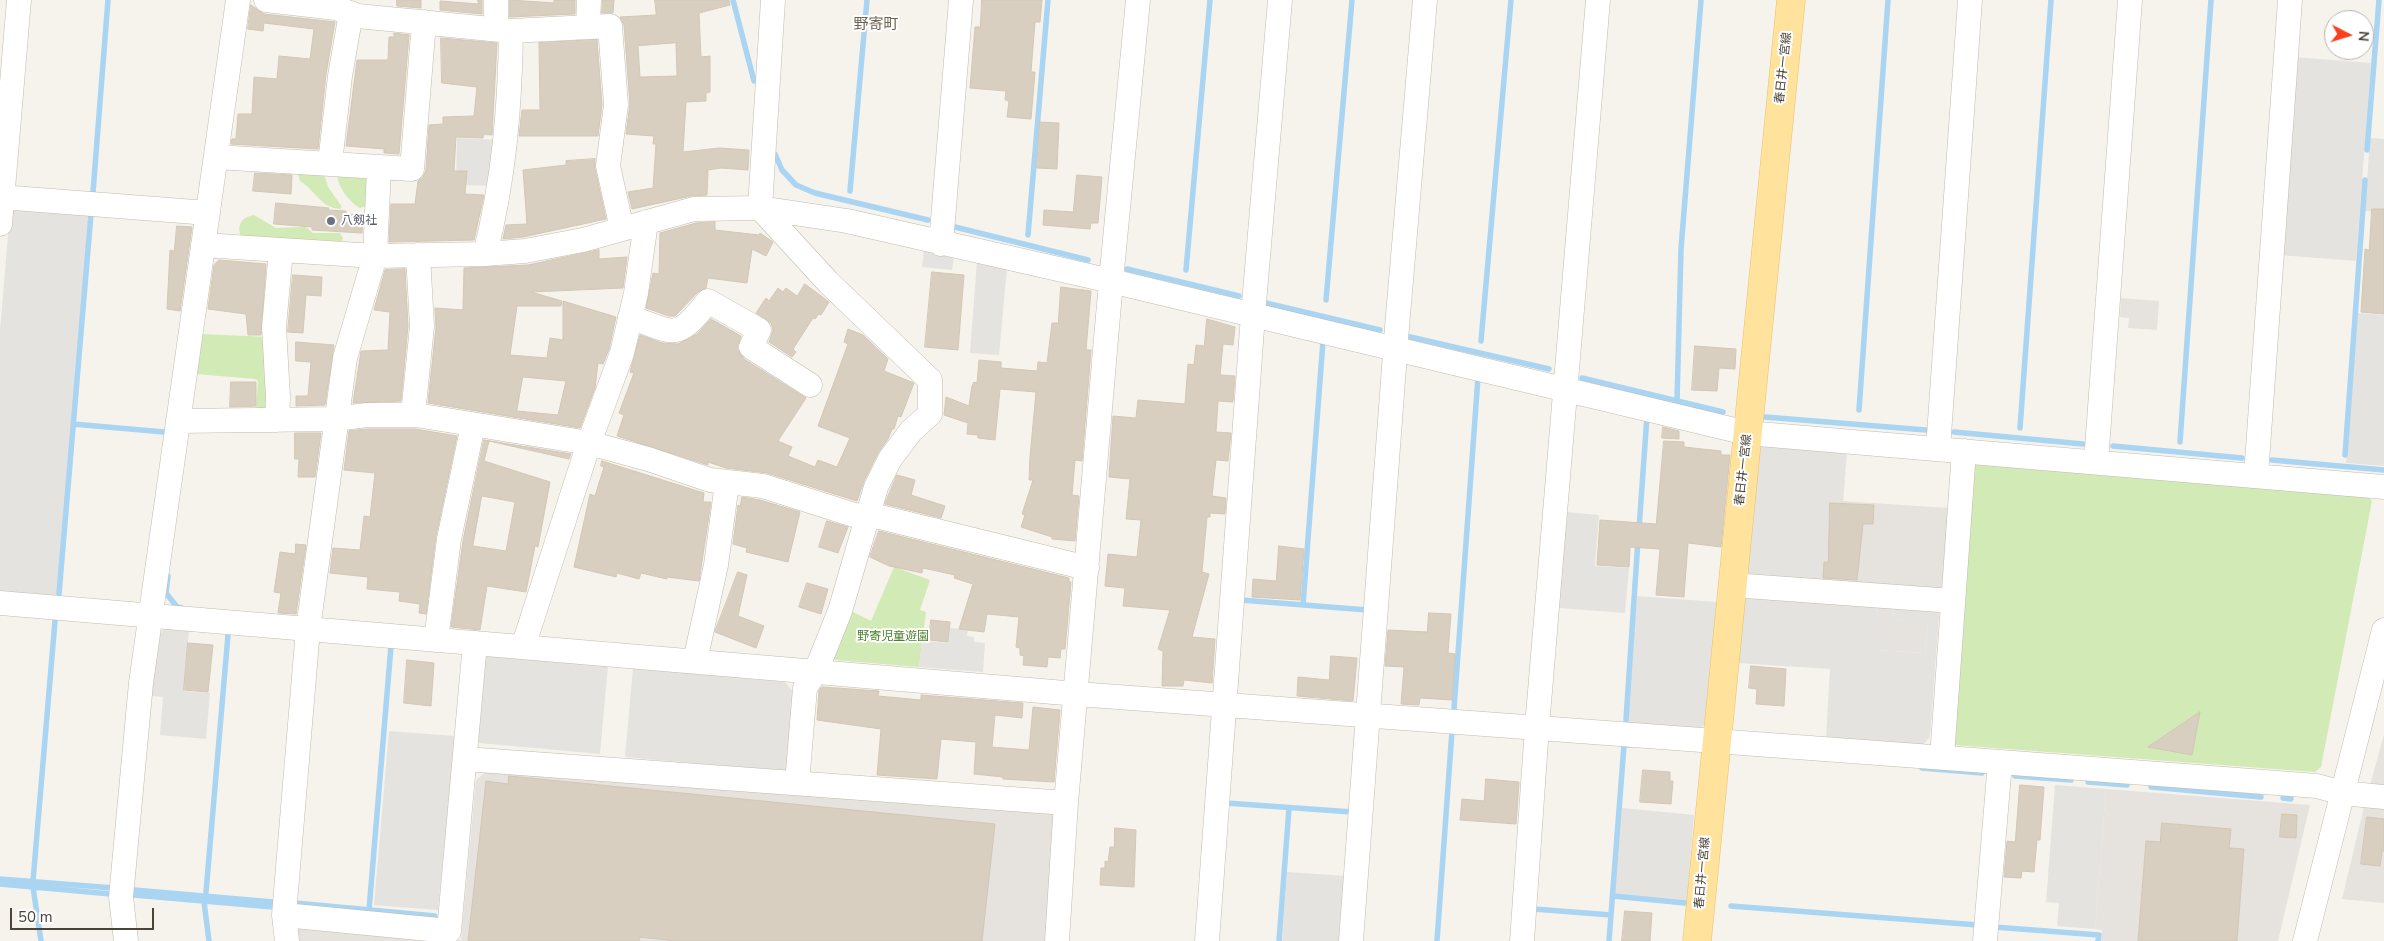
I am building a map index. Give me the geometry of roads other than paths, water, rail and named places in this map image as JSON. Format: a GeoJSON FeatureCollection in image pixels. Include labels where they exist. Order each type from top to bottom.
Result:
{"type":"FeatureCollection","features":[{"type":"Feature","properties":{"kind":"main road","name":"春日井一宮線"},"geometry":{"type":"LineString","coordinates":[[1697,941],[1791,0]]}},
{"type":"Feature","properties":{"kind":"street"},"geometry":{"type":"LineString","coordinates":[[0,224],[19,0]]}},
{"type":"Feature","properties":{"kind":"street"},"geometry":{"type":"LineString","coordinates":[[126,941],[121,897],[141,683],[238,0]]}},
{"type":"Feature","properties":{"kind":"street"},"geometry":{"type":"LineString","coordinates":[[266,0],[356,10],[424,22],[503,30],[610,26],[616,105],[608,166],[622,229]]}},
{"type":"Feature","properties":{"kind":"street"},"geometry":{"type":"LineString","coordinates":[[485,254],[498,206],[510,91],[503,30],[496,0]]}},
{"type":"Feature","properties":{"kind":"street"},"geometry":{"type":"LineString","coordinates":[[588,26],[589,0]]}},
{"type":"Feature","properties":{"kind":"street"},"geometry":{"type":"LineString","coordinates":[[773,0],[760,208],[828,282],[930,380],[930,414],[911,431],[890,460],[876,487],[840,611],[816,671],[805,688],[797,783]]}},
{"type":"Feature","properties":{"kind":"street"},"geometry":{"type":"LineString","coordinates":[[941,244],[961,0]]}},
{"type":"Feature","properties":{"kind":"street"},"geometry":{"type":"LineString","coordinates":[[1057,941],[1066,803],[1077,694],[1111,280],[1138,0]]}},
{"type":"Feature","properties":{"kind":"street"},"geometry":{"type":"LineString","coordinates":[[1207,941],[1253,314],[1280,0]]}},
{"type":"Feature","properties":{"kind":"street"},"geometry":{"type":"LineString","coordinates":[[1351,941],[1395,348],[1425,0]]}},
{"type":"Feature","properties":{"kind":"street"},"geometry":{"type":"LineString","coordinates":[[1522,941],[1537,727],[1598,0]]}},
{"type":"Feature","properties":{"kind":"street"},"geometry":{"type":"LineString","coordinates":[[1938,449],[1970,0]]}},
{"type":"Feature","properties":{"kind":"street"},"geometry":{"type":"LineString","coordinates":[[2096,462],[2130,0]]}},
{"type":"Feature","properties":{"kind":"street"},"geometry":{"type":"LineString","coordinates":[[2256,476],[2290,0]]}},
{"type":"Feature","properties":{"kind":"street"},"geometry":{"type":"LineString","coordinates":[[330,163],[340,76],[356,10]]}},
{"type":"Feature","properties":{"kind":"street"},"geometry":{"type":"LineString","coordinates":[[216,157],[412,169],[424,22]]}},
{"type":"Feature","properties":{"kind":"street"},"geometry":{"type":"LineString","coordinates":[[287,941],[284,915],[308,629],[335,419],[345,358],[375,256],[378,168]]}},
{"type":"Feature","properties":{"kind":"street"},"geometry":{"type":"LineString","coordinates":[[1,197],[208,213]]}},
{"type":"Feature","properties":{"kind":"street"},"geometry":{"type":"LineString","coordinates":[[203,245],[375,256],[485,254],[525,251],[583,240],[694,209],[760,208],[847,221],[941,244],[1111,280],[1747,433],[2384,487]]}},
{"type":"Feature","properties":{"kind":"street"},"geometry":{"type":"LineString","coordinates":[[523,647],[588,443],[622,353],[630,318],[646,222]]}},
{"type":"Feature","properties":{"kind":"street"},"geometry":{"type":"LineString","coordinates":[[277,420],[278,396],[274,327],[281,250]]}},
{"type":"Feature","properties":{"kind":"street"},"geometry":{"type":"LineString","coordinates":[[413,415],[422,326],[418,255]]}},
{"type":"Feature","properties":{"kind":"street"},"geometry":{"type":"LineString","coordinates":[[630,318],[669,331],[680,330],[690,325],[708,302],[760,330],[751,347],[810,385]]}},
{"type":"Feature","properties":{"kind":"street"},"geometry":{"type":"LineString","coordinates":[[178,420],[335,419],[367,415],[413,415],[588,443],[648,459],[710,480],[763,486],[854,515],[868,516],[1087,568]]}},
{"type":"Feature","properties":{"kind":"street"},"geometry":{"type":"LineString","coordinates":[[436,640],[449,539],[473,425]]}},
{"type":"Feature","properties":{"kind":"street"},"geometry":{"type":"LineString","coordinates":[[1942,757],[1964,451]]}},
{"type":"Feature","properties":{"kind":"street"},"geometry":{"type":"LineString","coordinates":[[695,661],[716,564],[727,482]]}},
{"type":"Feature","properties":{"kind":"street"},"geometry":{"type":"LineString","coordinates":[[1732,585],[1953,601]]}},
{"type":"Feature","properties":{"kind":"street"},"geometry":{"type":"LineString","coordinates":[[0,603],[1077,694],[2317,786],[2342,793],[2384,797]]}},
{"type":"Feature","properties":{"kind":"street"},"geometry":{"type":"LineString","coordinates":[[2304,941],[2384,632]]}},
{"type":"Feature","properties":{"kind":"street"},"geometry":{"type":"LineString","coordinates":[[284,915],[449,931],[475,643]]}},
{"type":"Feature","properties":{"kind":"street"},"geometry":{"type":"LineString","coordinates":[[464,759],[1066,803]]}},
{"type":"Feature","properties":{"kind":"street"},"geometry":{"type":"LineString","coordinates":[[1985,941],[2000,762]]}},
{"type":"Feature","properties":{"kind":"waterway"},"geometry":{"type":"LineString","coordinates":[[93,192],[108,0]]}},
{"type":"Feature","properties":{"kind":"waterway"},"geometry":{"type":"LineString","coordinates":[[733,0],[754,81]]}},
{"type":"Feature","properties":{"kind":"waterway"},"geometry":{"type":"LineString","coordinates":[[850,191],[867,0]]}},
{"type":"Feature","properties":{"kind":"waterway"},"geometry":{"type":"LineString","coordinates":[[1028,235],[1048,0]]}},
{"type":"Feature","properties":{"kind":"waterway"},"geometry":{"type":"LineString","coordinates":[[1186,270],[1210,0]]}},
{"type":"Feature","properties":{"kind":"waterway"},"geometry":{"type":"LineString","coordinates":[[1326,300],[1352,0]]}},
{"type":"Feature","properties":{"kind":"waterway"},"geometry":{"type":"LineString","coordinates":[[1481,341],[1511,0]]}},
{"type":"Feature","properties":{"kind":"waterway"},"geometry":{"type":"LineString","coordinates":[[1677,401],[1681,249],[1701,0]]}},
{"type":"Feature","properties":{"kind":"waterway"},"geometry":{"type":"LineString","coordinates":[[1859,410],[1888,0]]}},
{"type":"Feature","properties":{"kind":"waterway"},"geometry":{"type":"LineString","coordinates":[[2020,428],[2051,0]]}},
{"type":"Feature","properties":{"kind":"waterway"},"geometry":{"type":"LineString","coordinates":[[2180,442],[2211,0]]}},
{"type":"Feature","properties":{"kind":"waterway"},"geometry":{"type":"LineString","coordinates":[[2367,150],[2379,0]]}},
{"type":"Feature","properties":{"kind":"waterway"},"geometry":{"type":"LineString","coordinates":[[775,154],[782,170],[796,185],[815,193],[928,220]]}},
{"type":"Feature","properties":{"kind":"waterway"},"geometry":{"type":"LineString","coordinates":[[2345,455],[2365,180]]}},
{"type":"Feature","properties":{"kind":"waterway"},"geometry":{"type":"LineString","coordinates":[[59,594],[91,214]]}},
{"type":"Feature","properties":{"kind":"waterway"},"geometry":{"type":"LineString","coordinates":[[955,227],[1088,260]]}},
{"type":"Feature","properties":{"kind":"waterway"},"geometry":{"type":"LineString","coordinates":[[1127,269],[1239,296]]}},
{"type":"Feature","properties":{"kind":"waterway"},"geometry":{"type":"LineString","coordinates":[[1266,303],[1380,330]]}},
{"type":"Feature","properties":{"kind":"waterway"},"geometry":{"type":"LineString","coordinates":[[1406,336],[1549,369]]}},
{"type":"Feature","properties":{"kind":"waterway"},"geometry":{"type":"LineString","coordinates":[[1303,605],[1323,341]]}},
{"type":"Feature","properties":{"kind":"waterway"},"geometry":{"type":"LineString","coordinates":[[1454,709],[1478,377]]}},
{"type":"Feature","properties":{"kind":"waterway"},"geometry":{"type":"LineString","coordinates":[[1582,378],[1723,412]]}},
{"type":"Feature","properties":{"kind":"waterway"},"geometry":{"type":"LineString","coordinates":[[1639,529],[1647,416]]}},
{"type":"Feature","properties":{"kind":"waterway"},"geometry":{"type":"LineString","coordinates":[[1765,417],[1926,430]]}},
{"type":"Feature","properties":{"kind":"waterway"},"geometry":{"type":"LineString","coordinates":[[73,424],[164,432]]}},
{"type":"Feature","properties":{"kind":"waterway"},"geometry":{"type":"LineString","coordinates":[[1954,432],[2083,444]]}},
{"type":"Feature","properties":{"kind":"waterway"},"geometry":{"type":"LineString","coordinates":[[2113,446],[2242,458]]}},
{"type":"Feature","properties":{"kind":"waterway"},"geometry":{"type":"LineString","coordinates":[[2272,460],[2384,470]]}},
{"type":"Feature","properties":{"kind":"waterway"},"geometry":{"type":"LineString","coordinates":[[1626,720],[1638,540]]}},
{"type":"Feature","properties":{"kind":"waterway"},"geometry":{"type":"LineString","coordinates":[[168,576],[166,593],[177,607],[182,608]]}},
{"type":"Feature","properties":{"kind":"waterway"},"geometry":{"type":"LineString","coordinates":[[1241,600],[1367,610]]}},
{"type":"Feature","properties":{"kind":"waterway"},"geometry":{"type":"LineString","coordinates":[[33,881],[55,621]]}},
{"type":"Feature","properties":{"kind":"waterway"},"geometry":{"type":"LineString","coordinates":[[206,892],[228,635]]}},
{"type":"Feature","properties":{"kind":"waterway"},"geometry":{"type":"LineString","coordinates":[[369,910],[391,646]]}},
{"type":"Feature","properties":{"kind":"waterway"},"geometry":{"type":"LineString","coordinates":[[1437,941],[1452,731]]}},
{"type":"Feature","properties":{"kind":"waterway"},"geometry":{"type":"LineString","coordinates":[[1609,941],[1624,745],[1630,745]]}},
{"type":"Feature","properties":{"kind":"waterway"},"geometry":{"type":"LineString","coordinates":[[1922,768],[1982,773]]}},
{"type":"Feature","properties":{"kind":"waterway"},"geometry":{"type":"LineString","coordinates":[[2015,776],[2071,780]]}},
{"type":"Feature","properties":{"kind":"waterway"},"geometry":{"type":"LineString","coordinates":[[2088,782],[2127,785]]}},
{"type":"Feature","properties":{"kind":"waterway"},"geometry":{"type":"LineString","coordinates":[[2151,787],[2261,797]]}},
{"type":"Feature","properties":{"kind":"waterway"},"geometry":{"type":"LineString","coordinates":[[2283,798],[2291,799]]}},
{"type":"Feature","properties":{"kind":"waterway"},"geometry":{"type":"LineString","coordinates":[[1226,803],[1352,812]]}},
{"type":"Feature","properties":{"kind":"waterway"},"geometry":{"type":"LineString","coordinates":[[1279,941],[1289,808]]}},
{"type":"Feature","properties":{"kind":"waterway"},"geometry":{"type":"LineString","coordinates":[[0,879],[113,888]]}},
{"type":"Feature","properties":{"kind":"waterway"},"geometry":{"type":"LineString","coordinates":[[0,884],[111,894]]}},
{"type":"Feature","properties":{"kind":"waterway"},"geometry":{"type":"LineString","coordinates":[[33,887],[41,941]]}},
{"type":"Feature","properties":{"kind":"waterway"},"geometry":{"type":"LineString","coordinates":[[134,890],[273,902]]}},
{"type":"Feature","properties":{"kind":"waterway"},"geometry":{"type":"LineString","coordinates":[[134,895],[273,907]]}},
{"type":"Feature","properties":{"kind":"waterway"},"geometry":{"type":"LineString","coordinates":[[1613,896],[1685,903]]}},
{"type":"Feature","properties":{"kind":"waterway"},"geometry":{"type":"LineString","coordinates":[[204,902],[209,941]]}},
{"type":"Feature","properties":{"kind":"waterway"},"geometry":{"type":"LineString","coordinates":[[295,903],[435,916]]}},
{"type":"Feature","properties":{"kind":"waterway"},"geometry":{"type":"LineString","coordinates":[[1731,906],[1978,925]]}},
{"type":"Feature","properties":{"kind":"waterway"},"geometry":{"type":"LineString","coordinates":[[1534,909],[1611,915]]}},
{"type":"Feature","properties":{"kind":"waterway"},"geometry":{"type":"LineString","coordinates":[[1994,927],[2099,935],[2098,941]]}},
{"type":"Feature","properties":{"kind":"place","name":"八剱社"},"geometry":{"type":"Point","coordinates":[331,221]}},
{"type":"Feature","properties":{"kind":"district","name":"野寄町"},"geometry":{"type":"Point","coordinates":[876,25]}},
{"type":"Feature","properties":{"kind":"park label","name":"野寄児童遊園"},"geometry":{"type":"Point","coordinates":[893,637]}}]}
